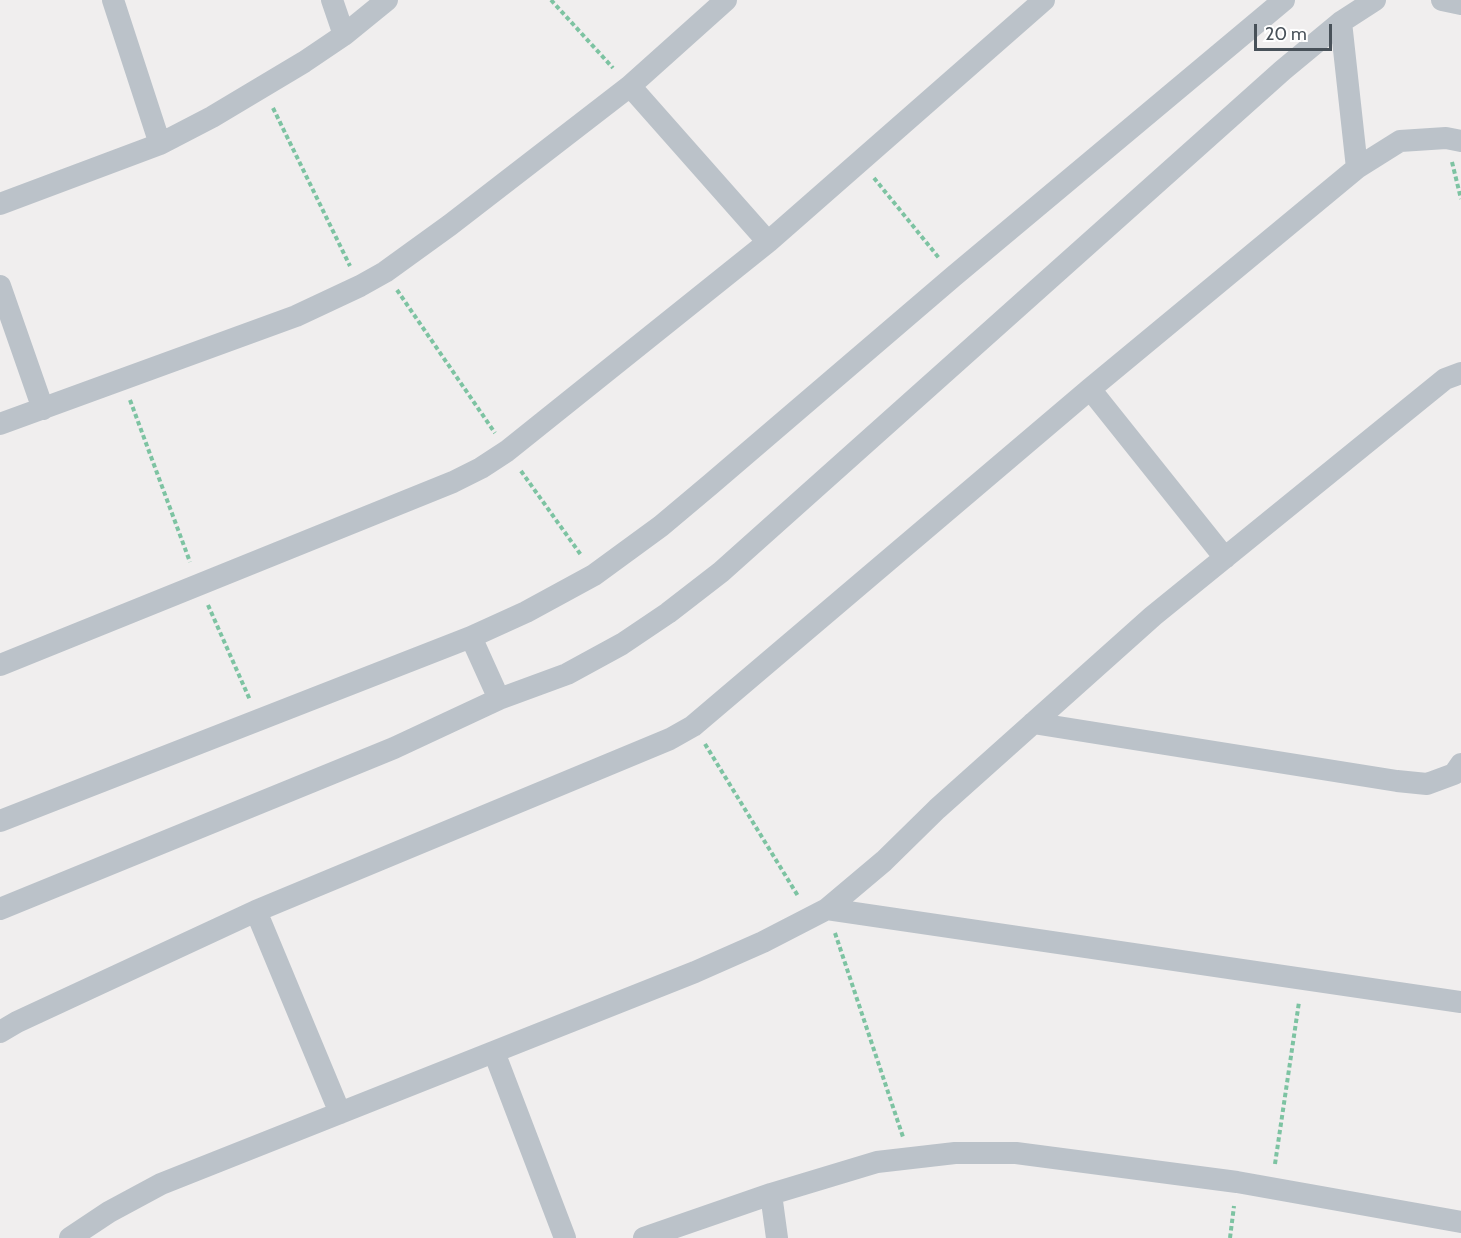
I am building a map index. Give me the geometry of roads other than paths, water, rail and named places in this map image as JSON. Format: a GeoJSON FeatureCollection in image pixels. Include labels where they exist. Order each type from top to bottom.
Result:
{"type":"FeatureCollection","features":[{"type":"Feature","properties":{"kind":"street"},"geometry":{"type":"LineString","coordinates":[[113,0],[160,144]]}},
{"type":"Feature","properties":{"kind":"street"},"geometry":{"type":"LineString","coordinates":[[332,0],[344,35]]}},
{"type":"Feature","properties":{"kind":"street"},"geometry":{"type":"LineString","coordinates":[[0,204],[160,144],[213,117],[263,89],[344,35],[387,0]]}},
{"type":"Feature","properties":{"kind":"street"},"geometry":{"type":"LineString","coordinates":[[0,424],[296,316],[385,272],[450,225],[630,86],[726,0]]}},
{"type":"Feature","properties":{"kind":"street"},"geometry":{"type":"LineString","coordinates":[[0,665],[453,482],[481,468],[507,451],[768,242],[1044,0]]}},
{"type":"Feature","properties":{"kind":"street"},"geometry":{"type":"LineString","coordinates":[[0,821],[471,637],[526,612],[594,575],[661,526],[954,276],[1284,0]]}},
{"type":"Feature","properties":{"kind":"street"},"geometry":{"type":"LineString","coordinates":[[0,909],[394,748],[499,699],[567,674],[621,644],[668,613],[721,572],[1274,78],[1341,22],[1376,0]]}},
{"type":"Feature","properties":{"kind":"street"},"geometry":{"type":"LineString","coordinates":[[1442,0],[1461,3]]}},
{"type":"Feature","properties":{"kind":"street"},"geometry":{"type":"LineString","coordinates":[[1341,22],[1357,168]]}},
{"type":"Feature","properties":{"kind":"street"},"geometry":{"type":"LineString","coordinates":[[630,86],[768,242]]}},
{"type":"Feature","properties":{"kind":"street"},"geometry":{"type":"LineString","coordinates":[[0,1032],[256,911],[669,740],[693,726],[1090,389],[1357,168],[1400,141],[1454,140]]}},
{"type":"Feature","properties":{"kind":"street"},"geometry":{"type":"LineString","coordinates":[[0,286],[43,409]]}},
{"type":"Feature","properties":{"kind":"street"},"geometry":{"type":"LineString","coordinates":[[70,1238],[109,1212],[161,1184],[695,972],[763,942],[819,913],[884,861],[937,809],[1153,616],[1445,379],[1461,373]]}},
{"type":"Feature","properties":{"kind":"street"},"geometry":{"type":"LineString","coordinates":[[1090,389],[1225,558]]}},
{"type":"Feature","properties":{"kind":"street"},"geometry":{"type":"LineString","coordinates":[[471,637],[499,699]]}},
{"type":"Feature","properties":{"kind":"street"},"geometry":{"type":"LineString","coordinates":[[1034,723],[1427,784],[1454,774],[1461,764]]}},
{"type":"Feature","properties":{"kind":"street"},"geometry":{"type":"LineString","coordinates":[[256,911],[340,1113]]}},
{"type":"Feature","properties":{"kind":"street"},"geometry":{"type":"LineString","coordinates":[[819,913],[1302,978],[1461,1002]]}},
{"type":"Feature","properties":{"kind":"street"},"geometry":{"type":"LineString","coordinates":[[494,1052],[564,1238]]}},
{"type":"Feature","properties":{"kind":"street"},"geometry":{"type":"LineString","coordinates":[[644,1238],[771,1194],[877,1162],[955,1153],[1016,1153],[1237,1182],[1461,1222]]}},
{"type":"Feature","properties":{"kind":"street"},"geometry":{"type":"LineString","coordinates":[[771,1194],[777,1238]]}}]}
